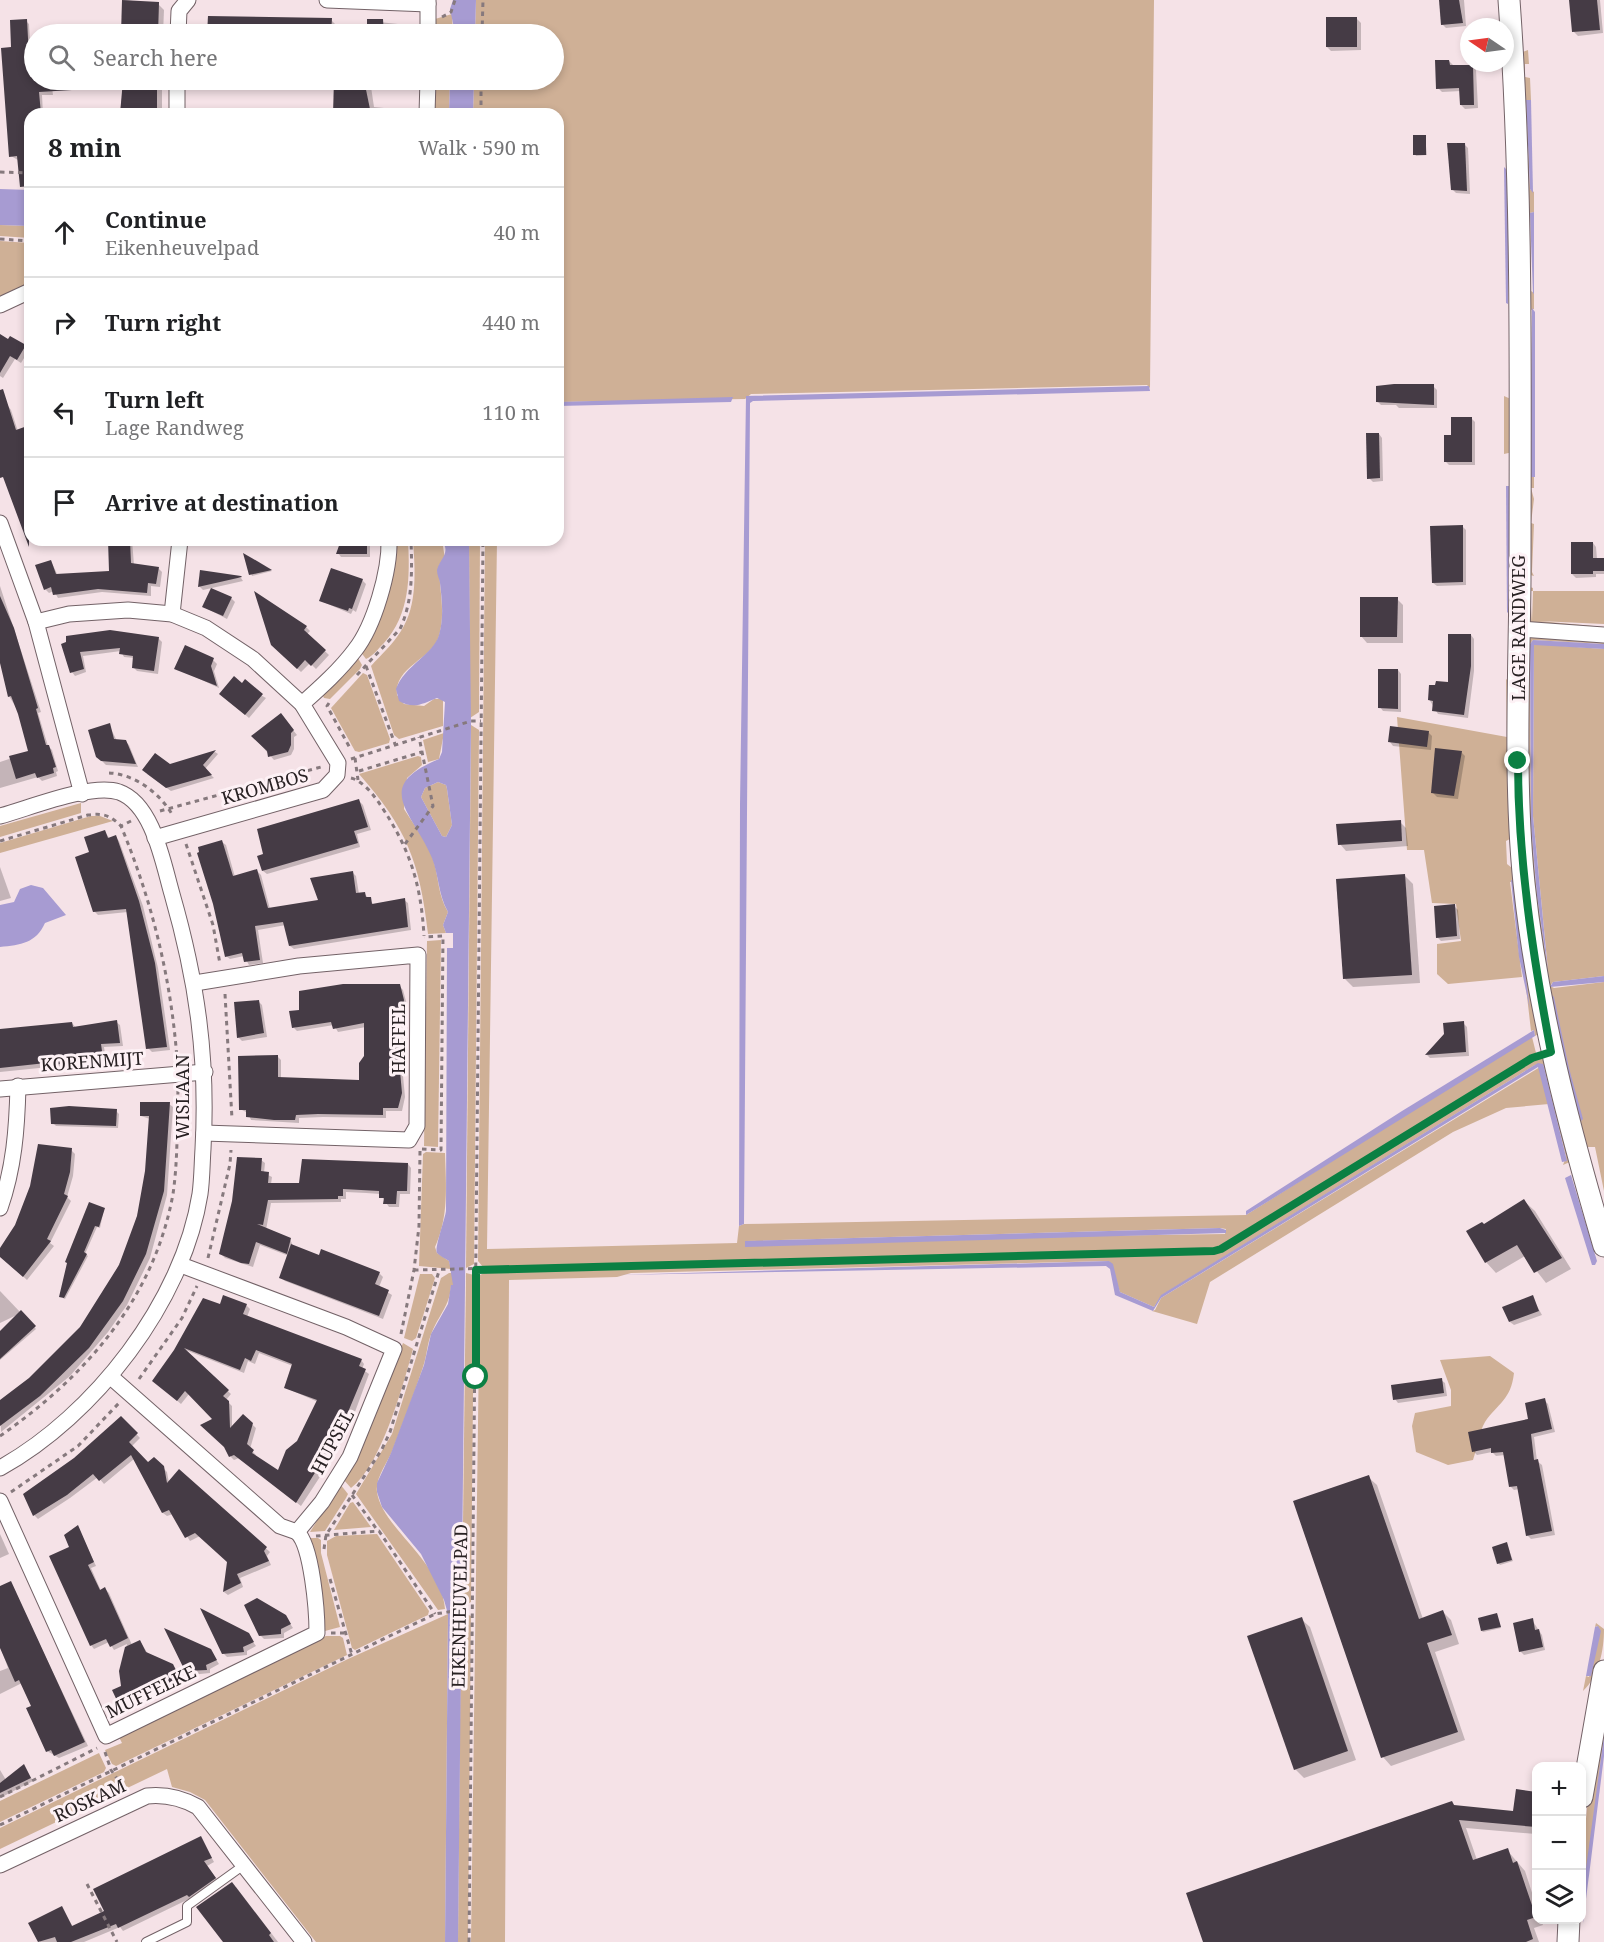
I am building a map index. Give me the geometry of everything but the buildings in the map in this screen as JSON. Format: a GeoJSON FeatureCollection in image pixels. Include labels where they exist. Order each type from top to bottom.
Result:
{"type":"FeatureCollection","features":[{"type":"Feature","properties":{"kind":"street"},"geometry":{"type":"LineString","coordinates":[[178,24],[179,11],[189,0]]}},
{"type":"Feature","properties":{"kind":"street"},"geometry":{"type":"LineString","coordinates":[[327,0],[428,2],[428,24]]}},
{"type":"Feature","properties":{"kind":"street","name":"LAGE RANDWEG"},"geometry":{"type":"LineString","coordinates":[[1509,0],[1520,246],[1518,783],[1524,879],[1531,945],[1551,1052],[1604,1246]]}},
{"type":"Feature","properties":{"kind":"street"},"geometry":{"type":"LineString","coordinates":[[177,90],[177,108]]}},
{"type":"Feature","properties":{"kind":"street"},"geometry":{"type":"LineString","coordinates":[[427,108],[428,90]]}},
{"type":"Feature","properties":{"kind":"street"},"geometry":{"type":"LineString","coordinates":[[0,305],[24,294]]}},
{"type":"Feature","properties":{"kind":"street"},"geometry":{"type":"LineString","coordinates":[[0,523],[36,622],[82,794]]}},
{"type":"Feature","properties":{"kind":"street"},"geometry":{"type":"LineString","coordinates":[[172,614],[179,546]]}},
{"type":"Feature","properties":{"kind":"street"},"geometry":{"type":"LineString","coordinates":[[303,704],[356,649],[365,633],[381,592],[388,546]]}},
{"type":"Feature","properties":{"kind":"street"},"geometry":{"type":"LineString","coordinates":[[36,622],[69,614],[128,610],[172,614],[206,628],[244,653],[303,704],[338,769]]}},
{"type":"Feature","properties":{"kind":"street"},"geometry":{"type":"LineString","coordinates":[[1520,629],[1604,635]]}},
{"type":"Feature","properties":{"kind":"street","name":"KROMBOS"},"geometry":{"type":"LineString","coordinates":[[155,838],[323,790],[338,769]]}},
{"type":"Feature","properties":{"kind":"street","name":"WISLAAN"},"geometry":{"type":"LineString","coordinates":[[0,816],[105,789],[129,797],[145,815],[155,838],[195,983],[205,1072],[200,1195],[181,1265],[142,1332],[111,1377],[59,1428],[24,1455],[0,1468]]}},
{"type":"Feature","properties":{"kind":"street"},"geometry":{"type":"LineString","coordinates":[[195,983],[299,966],[418,955]]}},
{"type":"Feature","properties":{"kind":"street","name":"HAFFEL"},"geometry":{"type":"LineString","coordinates":[[414,1144],[417,1126],[418,955]]}},
{"type":"Feature","properties":{"kind":"street","name":"KORENMIJT"},"geometry":{"type":"LineString","coordinates":[[0,1089],[205,1072]]}},
{"type":"Feature","properties":{"kind":"street","name":"KORENMIJT"},"geometry":{"type":"LineString","coordinates":[[0,1208],[11,1178],[17,1132],[18,1086]]}},
{"type":"Feature","properties":{"kind":"street"},"geometry":{"type":"LineString","coordinates":[[204,1133],[414,1144]]}},
{"type":"Feature","properties":{"kind":"street"},"geometry":{"type":"LineString","coordinates":[[181,1265],[346,1327],[394,1349]]}},
{"type":"Feature","properties":{"kind":"street","name":"HUPSEL"},"geometry":{"type":"LineString","coordinates":[[300,1535],[350,1457],[371,1411],[394,1349]]}},
{"type":"Feature","properties":{"kind":"street"},"geometry":{"type":"LineString","coordinates":[[111,1377],[280,1526],[300,1535]]}},
{"type":"Feature","properties":{"kind":"street","name":"MUFFELKE"},"geometry":{"type":"LineString","coordinates":[[5,1497],[106,1736],[318,1633],[300,1535]]}},
{"type":"Feature","properties":{"kind":"street"},"geometry":{"type":"LineString","coordinates":[[1586,1770],[1604,1671]]}},
{"type":"Feature","properties":{"kind":"street","name":"ROSKAM"},"geometry":{"type":"LineString","coordinates":[[0,1865],[131,1802],[159,1795],[185,1800],[198,1807],[304,1942]]}},
{"type":"Feature","properties":{"kind":"street"},"geometry":{"type":"LineString","coordinates":[[1568,1942],[1569,1924]]}},
{"type":"Feature","properties":{"kind":"lane"},"geometry":{"type":"LineString","coordinates":[[146,1942],[187,1922],[187,1906],[244,1865]]}},
{"type":"Feature","properties":{"kind":"path"},"geometry":{"type":"LineString","coordinates":[[482,24],[483,0]]}},
{"type":"Feature","properties":{"kind":"path"},"geometry":{"type":"LineString","coordinates":[[481,90],[481,108]]}},
{"type":"Feature","properties":{"kind":"path"},"geometry":{"type":"LineString","coordinates":[[0,172],[24,173]]}},
{"type":"Feature","properties":{"kind":"path"},"geometry":{"type":"LineString","coordinates":[[0,239],[24,241]]}},
{"type":"Feature","properties":{"kind":"path"},"geometry":{"type":"LineString","coordinates":[[350,682],[400,630],[411,587],[411,546]]}},
{"type":"Feature","properties":{"kind":"path","name":"EIKENHEUVELPAD"},"geometry":{"type":"LineString","coordinates":[[470,1942],[483,546]]}},
{"type":"Feature","properties":{"kind":"path"},"geometry":{"type":"LineString","coordinates":[[366,666],[395,744]]}},
{"type":"Feature","properties":{"kind":"path"},"geometry":{"type":"LineString","coordinates":[[335,698],[327,705],[355,758],[358,780]]}},
{"type":"Feature","properties":{"kind":"path"},"geometry":{"type":"LineString","coordinates":[[121,826],[145,815],[169,808],[338,769],[355,758],[395,744],[481,721]]}},
{"type":"Feature","properties":{"kind":"path"},"geometry":{"type":"LineString","coordinates":[[405,844],[433,806],[419,737]]}},
{"type":"Feature","properties":{"kind":"path"},"geometry":{"type":"LineString","coordinates":[[358,771],[422,752]]}},
{"type":"Feature","properties":{"kind":"path"},"geometry":{"type":"LineString","coordinates":[[338,769],[358,780],[377,800],[405,844],[414,867],[424,937],[418,955]]}},
{"type":"Feature","properties":{"kind":"path"},"geometry":{"type":"LineString","coordinates":[[5,1497],[78,1446],[129,1392],[155,1359],[182,1318],[203,1274],[230,1164],[229,1033],[223,979],[213,925],[182,831],[169,808],[146,786],[131,778],[117,773],[78,776]]}},
{"type":"Feature","properties":{"kind":"path"},"geometry":{"type":"LineString","coordinates":[[0,841],[102,813],[111,816],[121,826],[138,867],[160,946],[170,990],[178,1075],[173,1193],[159,1247],[142,1285],[118,1324],[80,1372],[37,1410],[0,1436]]}},
{"type":"Feature","properties":{"kind":"path"},"geometry":{"type":"LineString","coordinates":[[394,1349],[400,1339],[414,1270],[419,1226],[414,1144],[441,1150],[443,936],[424,937]]}},
{"type":"Feature","properties":{"kind":"path"},"geometry":{"type":"LineString","coordinates":[[414,1270],[451,1271],[1214,1251],[1221,1249],[1532,1058],[1551,1052]]}},
{"type":"Feature","properties":{"kind":"path"},"geometry":{"type":"LineString","coordinates":[[325,1555],[326,1535],[382,1449],[394,1420],[439,1271]]}},
{"type":"Feature","properties":{"kind":"path"},"geometry":{"type":"LineString","coordinates":[[337,1478],[379,1531],[435,1614]]}},
{"type":"Feature","properties":{"kind":"path"},"geometry":{"type":"LineString","coordinates":[[300,1535],[379,1531]]}},
{"type":"Feature","properties":{"kind":"path"},"geometry":{"type":"LineString","coordinates":[[328,1572],[352,1655]]}},
{"type":"Feature","properties":{"kind":"path"},"geometry":{"type":"LineString","coordinates":[[0,1825],[435,1614],[473,1608]]}},
{"type":"Feature","properties":{"kind":"path"},"geometry":{"type":"LineString","coordinates":[[106,1736],[104,1749],[111,1770],[131,1802]]}},
{"type":"Feature","properties":{"kind":"path"},"geometry":{"type":"LineString","coordinates":[[0,1797],[97,1749],[106,1736]]}},
{"type":"Feature","properties":{"kind":"path"},"geometry":{"type":"LineString","coordinates":[[87,1884],[117,1942]]}},
{"type":"Feature","properties":{"kind":"shaded area"},"geometry":{"type":"Polygon","coordinates":[[[453,0],[476,0],[475,24],[453,24],[450,9],[453,0]]]}},
{"type":"Feature","properties":{"kind":"shaded area"},"geometry":{"type":"Polygon","coordinates":[[[476,0],[1154,0],[1150,388],[1147,385],[751,394],[745,399],[564,402],[564,108],[473,108],[474,90],[564,90],[564,24],[475,24],[476,0]]]}},
{"type":"Feature","properties":{"kind":"shaded area"},"geometry":{"type":"Polygon","coordinates":[[[452,14],[452,24],[435,24],[435,19],[452,14]]]}},
{"type":"Feature","properties":{"kind":"shaded area"},"geometry":{"type":"Polygon","coordinates":[[[1528,50],[1529,64],[1525,64],[1525,77],[1530,78],[1531,100],[1526,100],[1530,189],[1534,192],[1534,212],[1530,213],[1531,291],[1534,293],[1534,309],[1531,310],[1530,477],[1534,477],[1534,488],[1531,488],[1534,499],[1531,523],[1534,524],[1532,572],[1534,576],[1530,575],[1520,53],[1528,50]]]}},
{"type":"Feature","properties":{"kind":"shaded area"},"geometry":{"type":"Polygon","coordinates":[[[433,90],[450,90],[449,108],[433,108],[433,90]]]}},
{"type":"Feature","properties":{"kind":"shaded area"},"geometry":{"type":"Polygon","coordinates":[[[450,90],[474,90],[473,108],[449,108],[450,90]]]}},
{"type":"Feature","properties":{"kind":"shaded area"},"geometry":{"type":"Polygon","coordinates":[[[1526,100],[1531,100],[1533,193],[1530,189],[1526,100]]]}},
{"type":"Feature","properties":{"kind":"shaded area"},"geometry":{"type":"Polygon","coordinates":[[[1504,167],[1508,171],[1508,304],[1506,303],[1504,167]]]}},
{"type":"Feature","properties":{"kind":"shaded area"},"geometry":{"type":"Polygon","coordinates":[[[0,189],[24,190],[24,226],[0,225],[0,189]]]}},
{"type":"Feature","properties":{"kind":"shaded area"},"geometry":{"type":"Polygon","coordinates":[[[1534,212],[1534,293],[1533,294],[1530,213],[1534,212]]]}},
{"type":"Feature","properties":{"kind":"shaded area"},"geometry":{"type":"Polygon","coordinates":[[[0,225],[24,226],[24,238],[0,236],[0,225]]]}},
{"type":"Feature","properties":{"kind":"shaded area"},"geometry":{"type":"Polygon","coordinates":[[[0,241],[24,243],[24,288],[0,298],[0,241]]]}},
{"type":"Feature","properties":{"kind":"shaded area"},"geometry":{"type":"Polygon","coordinates":[[[1532,308],[1535,312],[1535,477],[1530,477],[1532,308]]]}},
{"type":"Feature","properties":{"kind":"shaded area"},"geometry":{"type":"Polygon","coordinates":[[[1149,386],[1150,391],[753,401],[750,403],[744,1224],[739,1226],[740,805],[746,396],[1149,386]]]}},
{"type":"Feature","properties":{"kind":"shaded area"},"geometry":{"type":"Polygon","coordinates":[[[1504,396],[1513,400],[1513,452],[1504,454],[1504,396]]]}},
{"type":"Feature","properties":{"kind":"shaded area"},"geometry":{"type":"Polygon","coordinates":[[[733,397],[731,402],[564,406],[564,402],[733,397]]]}},
{"type":"Feature","properties":{"kind":"shaded area"},"geometry":{"type":"Polygon","coordinates":[[[1506,486],[1510,486],[1508,613],[1507,612],[1506,486]]]}},
{"type":"Feature","properties":{"kind":"shaded area"},"geometry":{"type":"Polygon","coordinates":[[[393,546],[408,546],[408,581],[404,607],[399,620],[393,632],[371,656],[366,659],[360,651],[393,546]]]}},
{"type":"Feature","properties":{"kind":"shaded area"},"geometry":{"type":"Polygon","coordinates":[[[413,546],[443,546],[445,559],[439,565],[442,600],[441,627],[435,644],[401,677],[397,695],[404,704],[424,706],[434,699],[443,699],[443,726],[399,739],[394,735],[371,666],[398,636],[406,621],[413,598],[413,546]]]}},
{"type":"Feature","properties":{"kind":"shaded area"},"geometry":{"type":"Polygon","coordinates":[[[444,546],[469,546],[471,725],[458,1942],[445,1942],[448,1614],[444,1600],[421,1554],[382,1507],[377,1492],[377,1483],[391,1453],[424,1365],[431,1334],[448,1304],[451,1285],[453,1285],[449,1261],[436,1250],[446,1211],[447,948],[453,948],[453,933],[446,933],[443,925],[448,912],[432,858],[408,814],[403,802],[402,790],[407,780],[418,769],[439,759],[442,752],[445,702],[437,698],[419,705],[404,704],[399,701],[396,689],[406,673],[431,648],[439,635],[442,609],[437,570],[444,546]],[[438,782],[425,788],[421,797],[442,836],[446,837],[452,825],[446,785],[438,782]]]}},
{"type":"Feature","properties":{"kind":"shaded area"},"geometry":{"type":"Polygon","coordinates":[[[469,546],[480,546],[479,712],[470,718],[469,546]]]}},
{"type":"Feature","properties":{"kind":"shaded area"},"geometry":{"type":"Polygon","coordinates":[[[485,546],[497,546],[487,1249],[737,1243],[739,1226],[744,1224],[1246,1215],[1521,1042],[1532,1037],[1536,1053],[1214,1249],[483,1267],[478,1261],[485,546]],[[1220,1228],[745,1241],[1225,1234],[1226,1229],[1220,1228]]]}},
{"type":"Feature","properties":{"kind":"shaded area"},"geometry":{"type":"Polygon","coordinates":[[[1530,587],[1533,591],[1604,591],[1604,624],[1539,621],[1604,627],[1604,632],[1528,624],[1530,587]],[[1530,591],[1532,621],[1533,591],[1530,591]]]}},
{"type":"Feature","properties":{"kind":"shaded area"},"geometry":{"type":"Polygon","coordinates":[[[1532,637],[1604,639],[1604,644],[1533,640],[1530,644],[1531,825],[1537,896],[1548,970],[1533,816],[1534,644],[1604,649],[1604,976],[1553,982],[1550,986],[1554,988],[1604,982],[1604,1191],[1595,1147],[1587,1147],[1551,1021],[1528,847],[1528,640],[1532,637]]]}},
{"type":"Feature","properties":{"kind":"shaded area"},"geometry":{"type":"Polygon","coordinates":[[[1533,640],[1604,644],[1604,649],[1534,645],[1533,816],[1548,971],[1537,896],[1531,825],[1530,644],[1533,640]]]}},
{"type":"Feature","properties":{"kind":"shaded area"},"geometry":{"type":"Polygon","coordinates":[[[358,658],[362,665],[360,669],[330,699],[324,698],[322,694],[358,658]]]}},
{"type":"Feature","properties":{"kind":"shaded area"},"geometry":{"type":"Polygon","coordinates":[[[363,673],[367,675],[390,739],[389,743],[359,752],[355,751],[331,708],[363,673]]]}},
{"type":"Feature","properties":{"kind":"shaded area"},"geometry":{"type":"Polygon","coordinates":[[[1506,679],[1512,684],[1510,839],[1506,841],[1507,864],[1517,872],[1540,1033],[1535,1036],[1534,1030],[1531,1031],[1514,882],[1510,882],[1522,977],[1448,984],[1437,974],[1437,944],[1461,941],[1456,904],[1432,903],[1424,850],[1407,850],[1397,717],[1507,737],[1506,679]]]}},
{"type":"Feature","properties":{"kind":"shaded area"},"geometry":{"type":"Polygon","coordinates":[[[471,725],[479,730],[474,1264],[466,1268],[471,725]]]}},
{"type":"Feature","properties":{"kind":"shaded area"},"geometry":{"type":"Polygon","coordinates":[[[444,733],[439,759],[428,762],[423,740],[444,733]]]}},
{"type":"Feature","properties":{"kind":"shaded area"},"geometry":{"type":"Polygon","coordinates":[[[421,757],[422,765],[407,778],[404,809],[431,854],[440,893],[448,912],[443,925],[446,933],[428,934],[421,887],[408,848],[389,812],[359,774],[421,757]]]}},
{"type":"Feature","properties":{"kind":"shaded area"},"geometry":{"type":"Polygon","coordinates":[[[438,782],[446,785],[447,789],[452,825],[446,837],[442,836],[421,797],[425,788],[438,782]]]}},
{"type":"Feature","properties":{"kind":"shaded area"},"geometry":{"type":"Polygon","coordinates":[[[81,803],[81,813],[0,837],[0,826],[81,803]]]}},
{"type":"Feature","properties":{"kind":"shaded area"},"geometry":{"type":"Polygon","coordinates":[[[91,816],[100,816],[113,821],[0,853],[0,843],[91,816]]]}},
{"type":"Feature","properties":{"kind":"shaded area"},"geometry":{"type":"Polygon","coordinates":[[[1511,880],[1514,881],[1530,1010],[1519,957],[1511,880]]]}},
{"type":"Feature","properties":{"kind":"shaded area"},"geometry":{"type":"Polygon","coordinates":[[[31,885],[43,888],[66,915],[45,923],[37,935],[27,942],[0,947],[0,905],[14,902],[20,889],[31,885]]]}},
{"type":"Feature","properties":{"kind":"shaded area"},"geometry":{"type":"Polygon","coordinates":[[[441,940],[438,1147],[424,1146],[427,941],[441,940]]]}},
{"type":"Feature","properties":{"kind":"shaded area"},"geometry":{"type":"Polygon","coordinates":[[[1604,976],[1604,982],[1550,987],[1553,982],[1604,976]]]}},
{"type":"Feature","properties":{"kind":"shaded area"},"geometry":{"type":"Polygon","coordinates":[[[1551,994],[1554,997],[1569,1068],[1583,1119],[1581,1121],[1565,1067],[1551,994]]]}},
{"type":"Feature","properties":{"kind":"shaded area"},"geometry":{"type":"Polygon","coordinates":[[[1534,1030],[1535,1036],[1246,1215],[1246,1211],[1534,1030]]]}},
{"type":"Feature","properties":{"kind":"shaded area"},"geometry":{"type":"Polygon","coordinates":[[[1537,1058],[1546,1059],[1572,1161],[1563,1165],[1566,1157],[1544,1067],[1542,1064],[1535,1065],[1162,1295],[1154,1307],[1120,1292],[1109,1261],[631,1273],[617,1277],[509,1280],[505,1942],[471,1942],[480,1275],[488,1271],[1215,1253],[1537,1058]]]}},
{"type":"Feature","properties":{"kind":"shaded area"},"geometry":{"type":"Polygon","coordinates":[[[1538,1063],[1543,1064],[1544,1067],[1567,1161],[1562,1162],[1538,1067],[1161,1298],[1153,1311],[1115,1295],[1110,1269],[1106,1266],[616,1275],[1109,1261],[1113,1264],[1120,1292],[1154,1307],[1161,1295],[1538,1063]]]}},
{"type":"Feature","properties":{"kind":"shaded area"},"geometry":{"type":"Polygon","coordinates":[[[1540,1067],[1549,1104],[1506,1108],[1453,1132],[1210,1282],[1197,1324],[1152,1311],[1155,1310],[1161,1298],[1540,1067]]]}},
{"type":"Feature","properties":{"kind":"shaded area"},"geometry":{"type":"Polygon","coordinates":[[[426,1152],[445,1153],[445,1212],[435,1247],[437,1253],[449,1261],[451,1269],[419,1266],[423,1154],[426,1152]]]}},
{"type":"Feature","properties":{"kind":"shaded area"},"geometry":{"type":"Polygon","coordinates":[[[1571,1175],[1597,1261],[1595,1265],[1592,1265],[1565,1178],[1571,1175]]]}},
{"type":"Feature","properties":{"kind":"shaded area"},"geometry":{"type":"Polygon","coordinates":[[[1220,1228],[1226,1230],[1226,1233],[745,1247],[745,1241],[1220,1228]]]}},
{"type":"Feature","properties":{"kind":"shaded area"},"geometry":{"type":"Polygon","coordinates":[[[453,1273],[453,1286],[451,1286],[446,1304],[430,1336],[416,1388],[377,1487],[381,1505],[389,1519],[434,1576],[445,1609],[438,1610],[356,1494],[392,1434],[441,1278],[453,1273]]]}},
{"type":"Feature","properties":{"kind":"shaded area"},"geometry":{"type":"Polygon","coordinates":[[[466,1273],[474,1275],[471,1602],[462,1607],[466,1273]]]}},
{"type":"Feature","properties":{"kind":"shaded area"},"geometry":{"type":"Polygon","coordinates":[[[420,1274],[432,1274],[435,1278],[416,1338],[412,1341],[404,1338],[420,1274]]]}},
{"type":"Feature","properties":{"kind":"shaded area"},"geometry":{"type":"Polygon","coordinates":[[[403,1343],[413,1349],[389,1424],[372,1462],[351,1488],[343,1479],[373,1420],[403,1343]]]}},
{"type":"Feature","properties":{"kind":"shaded area"},"geometry":{"type":"Polygon","coordinates":[[[1490,1356],[1514,1373],[1507,1395],[1483,1426],[1473,1460],[1448,1465],[1416,1452],[1412,1426],[1415,1413],[1451,1406],[1451,1390],[1440,1360],[1490,1356]]]}},
{"type":"Feature","properties":{"kind":"shaded area"},"geometry":{"type":"Polygon","coordinates":[[[340,1484],[348,1494],[346,1498],[325,1531],[310,1532],[340,1484]]]}},
{"type":"Feature","properties":{"kind":"shaded area"},"geometry":{"type":"Polygon","coordinates":[[[353,1502],[371,1527],[334,1530],[350,1503],[353,1502]]]}},
{"type":"Feature","properties":{"kind":"shaded area"},"geometry":{"type":"Polygon","coordinates":[[[377,1534],[429,1611],[428,1615],[355,1650],[352,1648],[327,1555],[327,1541],[336,1536],[377,1534]]]}},
{"type":"Feature","properties":{"kind":"shaded area"},"geometry":{"type":"Polygon","coordinates":[[[309,1538],[321,1540],[321,1553],[340,1627],[325,1631],[309,1538]]]}},
{"type":"Feature","properties":{"kind":"shaded area"},"geometry":{"type":"Polygon","coordinates":[[[461,1612],[471,1616],[468,1942],[458,1942],[461,1612]]]}},
{"type":"Feature","properties":{"kind":"shaded area"},"geometry":{"type":"Polygon","coordinates":[[[448,1614],[445,1942],[316,1942],[205,1800],[190,1792],[172,1787],[167,1769],[0,1849],[0,1828],[348,1659],[448,1614]]]}},
{"type":"Feature","properties":{"kind":"shaded area"},"geometry":{"type":"Polygon","coordinates":[[[1596,1623],[1604,1629],[1602,1654],[1593,1678],[1583,1691],[1586,1676],[1589,1677],[1598,1626],[1595,1627],[1596,1623]]]}},
{"type":"Feature","properties":{"kind":"shaded area"},"geometry":{"type":"Polygon","coordinates":[[[1598,1626],[1601,1631],[1591,1676],[1586,1676],[1595,1627],[1598,1626]]]}},
{"type":"Feature","properties":{"kind":"shaded area"},"geometry":{"type":"Polygon","coordinates":[[[326,1636],[343,1638],[347,1655],[116,1766],[112,1764],[105,1750],[122,1743],[119,1737],[326,1636]]]}},
{"type":"Feature","properties":{"kind":"shaded area"},"geometry":{"type":"Polygon","coordinates":[[[1604,1703],[1604,1736],[1586,1882],[1586,1822],[1594,1756],[1604,1703]]]}},
{"type":"Feature","properties":{"kind":"shaded area"},"geometry":{"type":"Polygon","coordinates":[[[1604,1736],[1604,1756],[1586,1899],[1586,1868],[1604,1736]]]}},
{"type":"Feature","properties":{"kind":"shaded area"},"geometry":{"type":"Polygon","coordinates":[[[99,1753],[106,1768],[104,1772],[0,1822],[0,1801],[99,1753]]]}},
{"type":"Feature","properties":{"kind":"route"},"geometry":{"type":"LineString","coordinates":[[476,1377],[476,1270],[1214,1251],[1221,1249],[1532,1058],[1551,1052],[1531,945],[1524,879],[1518,761]]}}]}
